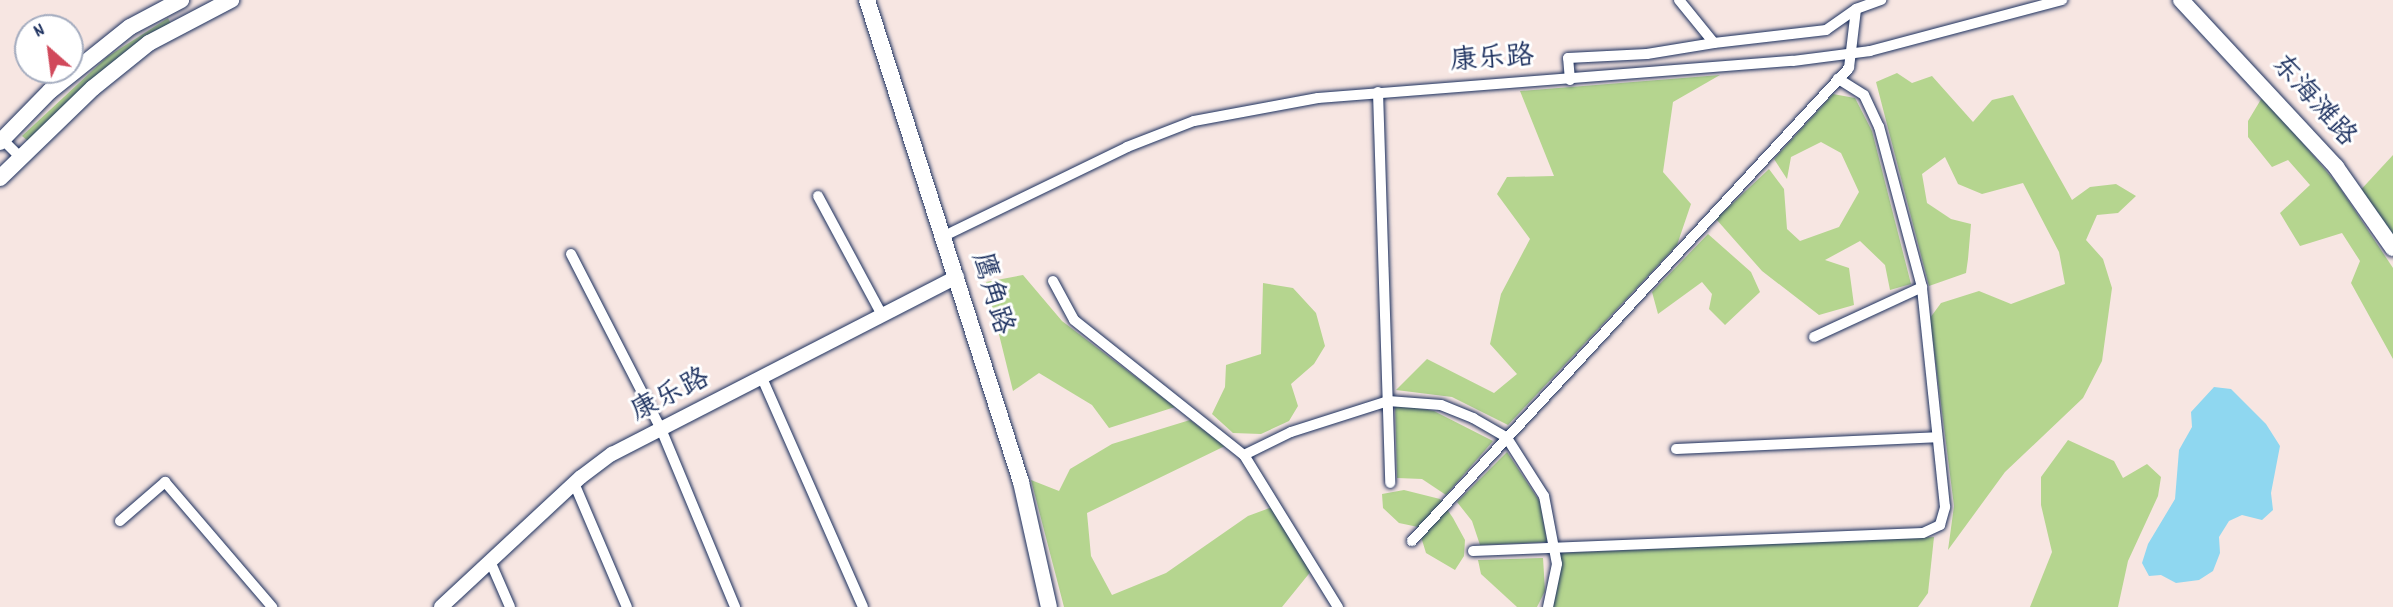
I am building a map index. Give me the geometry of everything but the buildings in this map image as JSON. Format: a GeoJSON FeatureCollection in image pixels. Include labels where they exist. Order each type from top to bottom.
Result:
{"type":"FeatureCollection","features":[{"type":"Feature","properties":{"kind":"main road"},"geometry":{"type":"LineString","coordinates":[[1,140],[50,91],[130,27],[181,0]]}},
{"type":"Feature","properties":{"kind":"main road"},"geometry":{"type":"LineString","coordinates":[[0,178],[20,157],[149,43],[231,0]]}},
{"type":"Feature","properties":{"kind":"main road","name":"鹰角路"},"geometry":{"type":"LineString","coordinates":[[867,0],[1021,482],[1049,607]]}},
{"type":"Feature","properties":{"kind":"main road","name":"东海滩路"},"geometry":{"type":"LineString","coordinates":[[2181,0],[2336,167],[2393,248]]}},
{"type":"Feature","properties":{"kind":"street"},"geometry":{"type":"LineString","coordinates":[[1679,0],[1714,43]]}},
{"type":"Feature","properties":{"kind":"street"},"geometry":{"type":"LineString","coordinates":[[1570,80],[1568,58],[1647,54],[1826,30],[1856,9],[1881,0]]}},
{"type":"Feature","properties":{"kind":"street","name":"康乐路"},"geometry":{"type":"LineString","coordinates":[[944,236],[1127,147],[1194,121],[1318,98],[1570,80],[1853,54],[2062,0]]}},
{"type":"Feature","properties":{"kind":"street"},"geometry":{"type":"LineString","coordinates":[[1412,541],[1849,68],[1853,54],[1856,9]]}},
{"type":"Feature","properties":{"kind":"street"},"geometry":{"type":"LineString","coordinates":[[1473,551],[1553,550],[1923,533],[1940,525],[1945,507],[1922,287],[1879,127],[1864,96],[1838,79]]}},
{"type":"Feature","properties":{"kind":"street"},"geometry":{"type":"LineString","coordinates":[[1378,92],[1390,483]]}},
{"type":"Feature","properties":{"kind":"street"},"geometry":{"type":"LineString","coordinates":[[1,140],[20,157]]}},
{"type":"Feature","properties":{"kind":"street"},"geometry":{"type":"LineString","coordinates":[[818,196],[883,315]]}},
{"type":"Feature","properties":{"kind":"street"},"geometry":{"type":"LineString","coordinates":[[571,254],[661,429],[736,607]]}},
{"type":"Feature","properties":{"kind":"street","name":"康乐路"},"geometry":{"type":"LineString","coordinates":[[441,607],[574,483],[612,454],[957,277]]}},
{"type":"Feature","properties":{"kind":"street"},"geometry":{"type":"LineString","coordinates":[[1053,281],[1074,320],[1244,455],[1338,607]]}},
{"type":"Feature","properties":{"kind":"street"},"geometry":{"type":"LineString","coordinates":[[1814,337],[1922,287]]}},
{"type":"Feature","properties":{"kind":"street"},"geometry":{"type":"LineString","coordinates":[[762,378],[863,607]]}},
{"type":"Feature","properties":{"kind":"street"},"geometry":{"type":"LineString","coordinates":[[1244,455],[1291,432],[1388,401],[1441,405],[1507,438],[1544,496],[1557,564],[1548,607]]}},
{"type":"Feature","properties":{"kind":"street"},"geometry":{"type":"LineString","coordinates":[[1676,449],[1937,436]]}},
{"type":"Feature","properties":{"kind":"street"},"geometry":{"type":"LineString","coordinates":[[120,521],[165,482],[272,607]]}},
{"type":"Feature","properties":{"kind":"street"},"geometry":{"type":"LineString","coordinates":[[574,483],[627,607]]}},
{"type":"Feature","properties":{"kind":"street"},"geometry":{"type":"LineString","coordinates":[[490,561],[510,607]]}},
{"type":"Feature","properties":{"kind":"green space"},"geometry":{"type":"Polygon","coordinates":[[[168,18],[172,26],[29,142],[22,136],[78,84],[84,84],[84,78],[107,57],[168,18]]]}},
{"type":"Feature","properties":{"kind":"green space"},"geometry":{"type":"Polygon","coordinates":[[[1897,73],[1912,83],[1932,76],[1973,122],[1992,100],[2013,95],[2072,200],[2090,187],[2116,184],[2136,196],[2118,213],[2097,215],[2086,240],[2103,259],[2112,288],[2102,361],[2083,398],[2005,472],[1948,550],[1954,506],[1930,318],[1941,303],[1979,291],[2011,304],[2065,284],[2059,252],[2023,183],[1982,194],[1958,184],[1945,157],[1922,174],[1927,203],[1951,219],[1971,224],[1968,259],[1966,273],[1929,286],[1876,82],[1897,73]]]}},
{"type":"Feature","properties":{"kind":"green space"},"geometry":{"type":"Polygon","coordinates":[[[1720,75],[1673,102],[1663,172],[1691,204],[1677,245],[1508,425],[1452,397],[1396,390],[1427,359],[1494,393],[1517,374],[1490,344],[1501,294],[1530,239],[1497,194],[1507,177],[1554,176],[1520,91],[1720,75]]]}},
{"type":"Feature","properties":{"kind":"green space"},"geometry":{"type":"Polygon","coordinates":[[[1833,94],[1855,98],[1872,131],[1911,284],[1890,290],[1885,265],[1860,241],[1825,260],[1849,268],[1854,305],[1819,315],[1762,271],[1716,219],[1769,169],[1784,189],[1787,229],[1800,241],[1839,227],[1859,192],[1841,153],[1821,142],[1791,157],[1787,179],[1774,159],[1833,94]]]}},
{"type":"Feature","properties":{"kind":"green space"},"geometry":{"type":"Polygon","coordinates":[[[2263,96],[2338,185],[2393,268],[2393,359],[2351,283],[2360,261],[2342,233],[2300,246],[2280,213],[2310,185],[2288,160],[2272,167],[2248,137],[2248,121],[2263,96]]]}},
{"type":"Feature","properties":{"kind":"green space"},"geometry":{"type":"Polygon","coordinates":[[[2393,155],[2393,251],[2356,195],[2393,155]]]}},
{"type":"Feature","properties":{"kind":"green space"},"geometry":{"type":"Polygon","coordinates":[[[1708,234],[1751,272],[1760,292],[1725,325],[1709,309],[1712,294],[1702,282],[1658,314],[1652,292],[1708,234]]]}},
{"type":"Feature","properties":{"kind":"green space"},"geometry":{"type":"Polygon","coordinates":[[[1023,275],[1062,321],[1175,407],[1109,428],[1092,405],[1039,373],[1013,391],[986,282],[1023,275]]]}},
{"type":"Feature","properties":{"kind":"green space"},"geometry":{"type":"Polygon","coordinates":[[[1263,283],[1293,288],[1316,313],[1325,346],[1314,364],[1291,384],[1298,406],[1289,421],[1261,434],[1233,433],[1212,414],[1225,387],[1226,365],[1261,354],[1263,283]]]}},
{"type":"Feature","properties":{"kind":"green space"},"geometry":{"type":"Polygon","coordinates":[[[1395,404],[1434,411],[1493,441],[1446,495],[1422,479],[1397,478],[1395,404]]]}},
{"type":"Feature","properties":{"kind":"green space"},"geometry":{"type":"Polygon","coordinates":[[[1190,420],[1225,446],[1087,513],[1091,556],[1112,595],[1166,573],[1248,516],[1275,506],[1312,570],[1282,607],[1064,607],[1031,480],[1059,491],[1070,469],[1112,444],[1190,420]]]}},
{"type":"Feature","properties":{"kind":"green space"},"geometry":{"type":"Polygon","coordinates":[[[2068,440],[2114,461],[2123,478],[2147,464],[2161,477],[2158,496],[2128,561],[2118,607],[2030,607],[2052,552],[2041,505],[2041,477],[2068,440]]]}},
{"type":"Feature","properties":{"kind":"green space"},"geometry":{"type":"Polygon","coordinates":[[[1507,452],[1540,502],[1547,542],[1480,545],[1472,521],[1457,502],[1507,452]]]}},
{"type":"Feature","properties":{"kind":"green space"},"geometry":{"type":"Polygon","coordinates":[[[1404,490],[1440,499],[1453,518],[1465,540],[1464,556],[1455,570],[1426,553],[1418,527],[1399,523],[1383,508],[1382,494],[1404,490]]]}},
{"type":"Feature","properties":{"kind":"green space"},"geometry":{"type":"Polygon","coordinates":[[[1934,537],[1928,593],[1918,607],[1552,607],[1560,553],[1934,537]]]}},
{"type":"Feature","properties":{"kind":"green space"},"geometry":{"type":"Polygon","coordinates":[[[1543,558],[1545,591],[1537,607],[1517,607],[1481,574],[1478,560],[1543,558]]]}},
{"type":"Feature","properties":{"kind":"water"},"geometry":{"type":"Polygon","coordinates":[[[2214,387],[2231,389],[2266,424],[2280,446],[2271,493],[2273,510],[2262,520],[2242,515],[2229,521],[2219,537],[2220,553],[2213,571],[2199,580],[2176,583],[2161,575],[2149,576],[2142,563],[2148,544],[2175,499],[2179,450],[2192,427],[2191,412],[2214,387]]]}}]}
